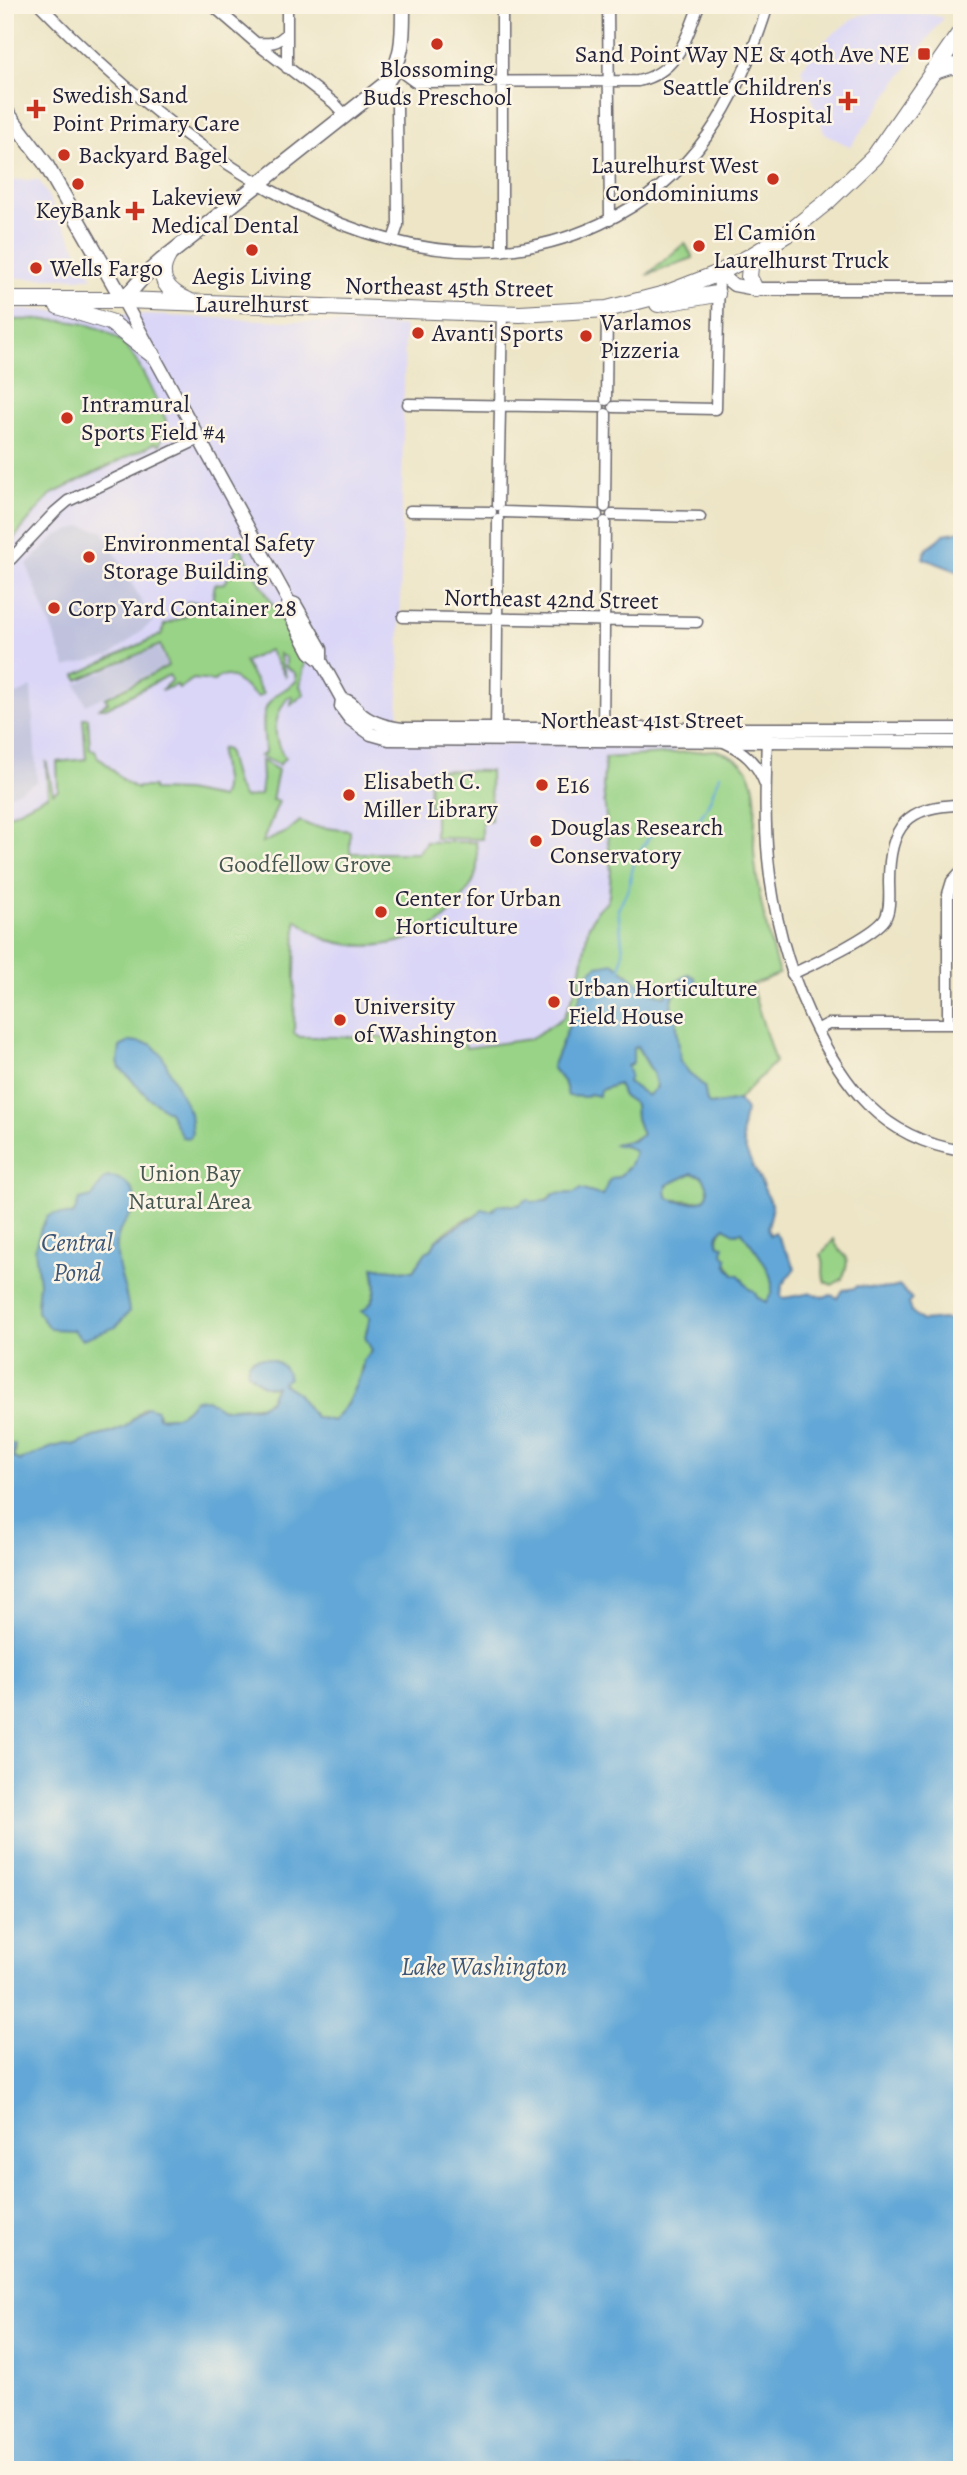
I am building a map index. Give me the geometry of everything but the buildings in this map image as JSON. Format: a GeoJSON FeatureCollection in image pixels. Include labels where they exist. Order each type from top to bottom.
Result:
{"type":"FeatureCollection","features":[{"type":"Feature","properties":{"kind":"main road"},"geometry":{"type":"LineString","coordinates":[[5,110],[45,163],[123,300],[144,276],[390,77],[403,43],[403,5]]}},
{"type":"Feature","properties":{"kind":"main road"},"geometry":{"type":"LineString","coordinates":[[638,301],[719,273],[788,234],[874,157],[962,30]]}},
{"type":"Feature","properties":{"kind":"main road"},"geometry":{"type":"LineString","coordinates":[[932,72],[950,66],[962,67]]}},
{"type":"Feature","properties":{"kind":"main road"},"geometry":{"type":"LineString","coordinates":[[168,256],[162,272],[168,288],[174,294],[194,303]]}},
{"type":"Feature","properties":{"kind":"main road"},"geometry":{"type":"LineString","coordinates":[[751,256],[749,277],[755,289]]}},
{"type":"Feature","properties":{"kind":"main road"},"geometry":{"type":"LineString","coordinates":[[638,301],[660,304],[718,294]]}},
{"type":"Feature","properties":{"kind":"main road","name":"Northeast 45th Street"},"geometry":{"type":"LineString","coordinates":[[5,300],[123,300],[502,313],[574,312],[607,309],[638,301]]}},
{"type":"Feature","properties":{"kind":"main road"},"geometry":{"type":"LineString","coordinates":[[39,300],[110,322],[153,355]]}},
{"type":"Feature","properties":{"kind":"street"},"geometry":{"type":"LineString","coordinates":[[40,5],[159,114],[258,183],[326,216],[393,240],[448,251],[502,251],[553,242],[610,220],[654,192],[680,168],[708,135],[733,96],[753,53],[768,5]]}},
{"type":"Feature","properties":{"kind":"street"},"geometry":{"type":"LineString","coordinates":[[212,5],[334,103],[345,115]]}},
{"type":"Feature","properties":{"kind":"street"},"geometry":{"type":"LineString","coordinates":[[287,5],[288,68]]}},
{"type":"Feature","properties":{"kind":"street"},"geometry":{"type":"LineString","coordinates":[[502,5],[502,251]]}},
{"type":"Feature","properties":{"kind":"street"},"geometry":{"type":"LineString","coordinates":[[608,5],[610,220]]}},
{"type":"Feature","properties":{"kind":"street"},"geometry":{"type":"LineString","coordinates":[[393,240],[398,225],[397,103],[390,77],[415,82],[638,81],[672,65],[679,55],[699,5]]}},
{"type":"Feature","properties":{"kind":"street"},"geometry":{"type":"LineString","coordinates":[[256,43],[271,44],[282,39],[286,33]]}},
{"type":"Feature","properties":{"kind":"street"},"geometry":{"type":"LineString","coordinates":[[719,273],[734,285],[755,289],[962,289]]}},
{"type":"Feature","properties":{"kind":"street"},"geometry":{"type":"LineString","coordinates":[[408,404],[716,409],[719,273]]}},
{"type":"Feature","properties":{"kind":"street"},"geometry":{"type":"LineString","coordinates":[[718,294],[755,289]]}},
{"type":"Feature","properties":{"kind":"street","name":"Northeast 41st Street"},"geometry":{"type":"LineString","coordinates":[[123,300],[289,602],[287,609],[310,652],[321,661],[342,699],[352,702],[367,718],[392,727],[496,735],[603,735],[767,728],[962,729]]}},
{"type":"Feature","properties":{"kind":"street"},"geometry":{"type":"LineString","coordinates":[[603,735],[607,309]]}},
{"type":"Feature","properties":{"kind":"street"},"geometry":{"type":"LineString","coordinates":[[496,735],[502,313]]}},
{"type":"Feature","properties":{"kind":"street"},"geometry":{"type":"LineString","coordinates":[[5,562],[68,501],[199,439]]}},
{"type":"Feature","properties":{"kind":"street"},"geometry":{"type":"LineString","coordinates":[[410,511],[700,517]]}},
{"type":"Feature","properties":{"kind":"street","name":"Northeast 42nd Street"},"geometry":{"type":"LineString","coordinates":[[403,617],[697,622]]}},
{"type":"Feature","properties":{"kind":"street"},"geometry":{"type":"LineString","coordinates":[[767,728],[767,846],[772,892],[792,974],[817,1030],[843,1077],[873,1111],[919,1140],[962,1151]]}},
{"type":"Feature","properties":{"kind":"street","name":"Northeast 41st Street"},"geometry":{"type":"LineString","coordinates":[[603,735],[723,742],[962,742]]}},
{"type":"Feature","properties":{"kind":"street"},"geometry":{"type":"LineString","coordinates":[[723,742],[747,755],[762,775],[767,790]]}},
{"type":"Feature","properties":{"kind":"street"},"geometry":{"type":"LineString","coordinates":[[792,974],[819,963],[885,918],[889,902],[890,851],[904,824],[921,810],[962,805]]}},
{"type":"Feature","properties":{"kind":"street"},"geometry":{"type":"LineString","coordinates":[[948,1024],[948,894],[959,872]]}},
{"type":"Feature","properties":{"kind":"street"},"geometry":{"type":"LineString","coordinates":[[817,1030],[828,1024],[962,1024]]}},
{"type":"Feature","properties":{"kind":"shaded area","name":"Seattle Children's Hospital"},"geometry":{"type":"Polygon","coordinates":[[[879,12],[930,14],[943,18],[850,147],[824,133],[801,69],[823,42],[852,19],[879,12]]]}},
{"type":"Feature","properties":{"kind":"shaded area"},"geometry":{"type":"Polygon","coordinates":[[[5,180],[39,180],[93,278],[5,278],[5,180]]]}},
{"type":"Feature","properties":{"kind":"shaded area","name":"University of Washington"},"geometry":{"type":"Polygon","coordinates":[[[5,309],[405,326],[398,742],[675,746],[675,1294],[386,1415],[124,1428],[114,1433],[39,1450],[5,1447],[5,309]]]}},
{"type":"Feature","properties":{"kind":"shaded area"},"geometry":{"type":"Polygon","coordinates":[[[82,526],[103,531],[153,622],[111,655],[66,667],[27,565],[56,536],[82,526]]]}},
{"type":"Feature","properties":{"kind":"shaded area"},"geometry":{"type":"Polygon","coordinates":[[[158,647],[166,665],[86,705],[76,684],[158,647]]]}},
{"type":"Feature","properties":{"kind":"shaded area"},"geometry":{"type":"Polygon","coordinates":[[[31,687],[37,782],[5,798],[5,700],[31,687]]]}},
{"type":"Feature","properties":{"kind":"green space"},"geometry":{"type":"Polygon","coordinates":[[[685,243],[693,258],[647,275],[685,243]]]}},
{"type":"Feature","properties":{"kind":"green space","name":"Intramural Sports Field #4"},"geometry":{"type":"Polygon","coordinates":[[[5,320],[56,320],[90,325],[106,331],[120,340],[131,353],[166,420],[160,445],[155,443],[50,495],[5,549],[5,320]]]}},
{"type":"Feature","properties":{"kind":"green space"},"geometry":{"type":"Polygon","coordinates":[[[238,543],[305,662],[300,686],[304,694],[291,705],[292,697],[288,697],[279,712],[276,735],[285,758],[279,765],[260,756],[265,753],[263,724],[268,703],[296,681],[295,673],[286,667],[286,658],[279,654],[286,677],[269,650],[244,662],[263,694],[258,697],[236,680],[225,676],[214,681],[193,679],[179,689],[177,685],[161,690],[172,680],[169,675],[106,708],[99,708],[108,702],[105,698],[168,666],[160,645],[78,680],[76,675],[162,634],[164,625],[186,616],[187,602],[212,602],[215,584],[225,583],[235,566],[233,559],[238,543]]]}},
{"type":"Feature","properties":{"kind":"green space","name":"Union Bay Natural Area"},"geometry":{"type":"Polygon","coordinates":[[[83,718],[88,718],[90,749],[95,750],[98,758],[137,789],[153,787],[153,790],[185,791],[221,798],[224,779],[221,748],[227,750],[236,785],[244,798],[260,795],[261,760],[278,770],[272,800],[279,801],[262,843],[287,832],[300,821],[311,826],[350,831],[350,853],[418,853],[426,842],[476,842],[477,865],[472,884],[454,909],[440,922],[406,940],[367,946],[348,944],[328,940],[296,920],[294,1033],[300,1037],[463,1037],[466,1048],[530,1039],[564,1017],[579,982],[588,928],[609,895],[611,871],[603,786],[605,758],[716,750],[731,756],[747,770],[755,793],[754,851],[757,882],[779,974],[751,985],[775,1062],[738,1100],[711,1105],[707,1102],[704,1086],[680,1061],[676,1016],[671,1006],[677,991],[684,990],[688,975],[668,988],[668,994],[663,996],[648,991],[614,963],[588,973],[552,1067],[565,1084],[568,1096],[590,1094],[618,1084],[623,1096],[635,1104],[636,1118],[642,1135],[615,1144],[635,1152],[630,1165],[619,1177],[612,1178],[608,1183],[604,1196],[592,1193],[554,1194],[535,1203],[498,1205],[445,1232],[413,1271],[373,1267],[376,1289],[366,1331],[372,1351],[362,1365],[359,1379],[347,1404],[333,1421],[315,1417],[296,1392],[282,1383],[282,1370],[276,1362],[252,1359],[259,1383],[268,1387],[276,1386],[264,1405],[222,1409],[204,1400],[197,1400],[179,1416],[159,1418],[159,1413],[144,1408],[125,1427],[77,1445],[57,1446],[24,1460],[16,1460],[13,1457],[16,1451],[14,1444],[5,1444],[5,817],[48,795],[46,761],[53,793],[58,790],[57,762],[86,759],[83,718]]]}},
{"type":"Feature","properties":{"kind":"green space"},"geometry":{"type":"Polygon","coordinates":[[[430,770],[490,771],[491,820],[482,821],[482,839],[435,838],[435,808],[429,808],[430,770]]]}},
{"type":"Feature","properties":{"kind":"green space"},"geometry":{"type":"Polygon","coordinates":[[[636,1045],[653,1073],[657,1088],[648,1096],[628,1082],[627,1066],[633,1063],[633,1048],[636,1045]]]}},
{"type":"Feature","properties":{"kind":"green space"},"geometry":{"type":"Polygon","coordinates":[[[692,1173],[702,1176],[709,1195],[700,1201],[672,1200],[666,1194],[667,1185],[692,1173]]]}},
{"type":"Feature","properties":{"kind":"green space"},"geometry":{"type":"Polygon","coordinates":[[[725,1227],[734,1233],[742,1232],[766,1266],[772,1285],[766,1303],[735,1275],[723,1257],[718,1238],[725,1227]]]}},
{"type":"Feature","properties":{"kind":"green space"},"geometry":{"type":"Polygon","coordinates":[[[834,1239],[847,1263],[842,1279],[832,1285],[825,1282],[821,1255],[834,1239]]]}},
{"type":"Feature","properties":{"kind":"water"},"geometry":{"type":"Polygon","coordinates":[[[962,531],[962,573],[923,558],[926,550],[944,534],[962,531]]]}},
{"type":"Feature","properties":{"kind":"water","name":"Lake Washington"},"geometry":{"type":"Polygon","coordinates":[[[614,963],[648,991],[663,996],[668,994],[668,988],[688,974],[695,978],[697,990],[677,991],[671,1006],[676,1016],[680,1061],[704,1086],[707,1102],[711,1105],[738,1100],[746,1110],[742,1134],[747,1153],[771,1205],[768,1225],[770,1235],[775,1232],[795,1268],[782,1285],[781,1296],[784,1298],[812,1293],[838,1298],[843,1290],[857,1286],[900,1286],[912,1299],[908,1304],[911,1311],[922,1321],[943,1319],[962,1324],[962,2470],[5,2470],[5,1444],[15,1445],[13,1457],[20,1461],[50,1448],[65,1444],[77,1445],[111,1433],[125,1427],[147,1407],[157,1410],[158,1417],[163,1418],[182,1413],[194,1400],[207,1399],[222,1409],[258,1407],[269,1401],[276,1386],[264,1386],[247,1372],[248,1363],[260,1358],[272,1360],[283,1367],[289,1378],[282,1383],[296,1392],[315,1417],[333,1421],[347,1404],[362,1371],[363,1360],[372,1351],[365,1337],[370,1317],[362,1311],[374,1297],[376,1286],[373,1267],[413,1271],[426,1252],[432,1249],[436,1240],[482,1209],[492,1211],[498,1205],[519,1205],[527,1199],[532,1202],[547,1201],[554,1194],[574,1193],[580,1189],[603,1196],[612,1178],[619,1177],[630,1165],[635,1152],[613,1144],[632,1141],[642,1135],[636,1118],[635,1104],[623,1096],[618,1084],[600,1090],[599,1096],[568,1096],[565,1084],[552,1067],[588,973],[598,966],[614,963]],[[637,1046],[633,1048],[633,1063],[627,1066],[630,1075],[628,1082],[648,1096],[657,1087],[653,1073],[637,1046]],[[692,1173],[667,1185],[668,1198],[676,1201],[700,1201],[708,1193],[702,1176],[692,1173]],[[725,1227],[718,1234],[719,1245],[724,1246],[723,1254],[727,1258],[726,1266],[735,1275],[739,1275],[758,1298],[766,1302],[772,1284],[760,1256],[742,1232],[734,1233],[725,1227]]]}},
{"type":"Feature","properties":{"kind":"water"},"geometry":{"type":"Polygon","coordinates":[[[131,1041],[151,1044],[162,1055],[190,1113],[190,1138],[182,1137],[169,1112],[149,1098],[120,1068],[120,1047],[131,1041]]]}},
{"type":"Feature","properties":{"kind":"water","name":"Central Pond"},"geometry":{"type":"Polygon","coordinates":[[[108,1177],[125,1183],[135,1197],[133,1209],[119,1232],[117,1243],[118,1262],[129,1312],[116,1327],[82,1339],[73,1330],[50,1329],[37,1312],[39,1283],[35,1249],[47,1217],[54,1214],[74,1214],[79,1200],[92,1197],[108,1177]]]}},
{"type":"Feature","properties":{"kind":"waterway"},"geometry":{"type":"LineString","coordinates":[[620,972],[623,952],[618,909],[628,889],[635,858],[659,828],[696,824],[707,807],[720,775]]}},
{"type":"Feature","properties":{"kind":"place","name":"Blossoming Buds Preschool"},"geometry":{"type":"Point","coordinates":[437,44]}},
{"type":"Feature","properties":{"kind":"place","name":"Sand Point Way NE & 40th Ave NE"},"geometry":{"type":"Point","coordinates":[924,54]}},
{"type":"Feature","properties":{"kind":"place","name":"Seattle Children's Hospital"},"geometry":{"type":"Point","coordinates":[848,101]}},
{"type":"Feature","properties":{"kind":"place","name":"Swedish Sand Point Primary Care"},"geometry":{"type":"Point","coordinates":[36,109]}},
{"type":"Feature","properties":{"kind":"place","name":"Backyard Bagel"},"geometry":{"type":"Point","coordinates":[64,155]}},
{"type":"Feature","properties":{"kind":"place","name":"Laurelhurst West Condominiums"},"geometry":{"type":"Point","coordinates":[773,179]}},
{"type":"Feature","properties":{"kind":"place","name":"KeyBank"},"geometry":{"type":"Point","coordinates":[78,184]}},
{"type":"Feature","properties":{"kind":"place","name":"Lakeview Medical Dental"},"geometry":{"type":"Point","coordinates":[135,211]}},
{"type":"Feature","properties":{"kind":"place","name":"El Camión Laurelhurst Truck"},"geometry":{"type":"Point","coordinates":[699,246]}},
{"type":"Feature","properties":{"kind":"place","name":"Aegis Living Laurelhurst"},"geometry":{"type":"Point","coordinates":[252,250]}},
{"type":"Feature","properties":{"kind":"place","name":"Wells Fargo"},"geometry":{"type":"Point","coordinates":[36,268]}},
{"type":"Feature","properties":{"kind":"place","name":"Avanti Sports"},"geometry":{"type":"Point","coordinates":[418,333]}},
{"type":"Feature","properties":{"kind":"place","name":"Varlamos Pizzeria"},"geometry":{"type":"Point","coordinates":[586,336]}},
{"type":"Feature","properties":{"kind":"place","name":"Intramural Sports Field #4"},"geometry":{"type":"Point","coordinates":[67,418]}},
{"type":"Feature","properties":{"kind":"place","name":"Environmental Safety Storage Building"},"geometry":{"type":"Point","coordinates":[89,557]}},
{"type":"Feature","properties":{"kind":"place","name":"Corp Yard Container 28"},"geometry":{"type":"Point","coordinates":[54,608]}},
{"type":"Feature","properties":{"kind":"place","name":"E16"},"geometry":{"type":"Point","coordinates":[542,785]}},
{"type":"Feature","properties":{"kind":"place","name":"Elisabeth C. Miller Library"},"geometry":{"type":"Point","coordinates":[349,795]}},
{"type":"Feature","properties":{"kind":"place","name":"Douglas Research Conservatory"},"geometry":{"type":"Point","coordinates":[536,841]}},
{"type":"Feature","properties":{"kind":"place","name":"Center for Urban Horticulture"},"geometry":{"type":"Point","coordinates":[381,912]}},
{"type":"Feature","properties":{"kind":"place","name":"Urban Horticulture Field House"},"geometry":{"type":"Point","coordinates":[554,1002]}},
{"type":"Feature","properties":{"kind":"place","name":"University of Washington"},"geometry":{"type":"Point","coordinates":[340,1020]}},
{"type":"Feature","properties":{"kind":"park label","name":"Goodfellow Grove"},"geometry":{"type":"Point","coordinates":[305,864]}}]}
